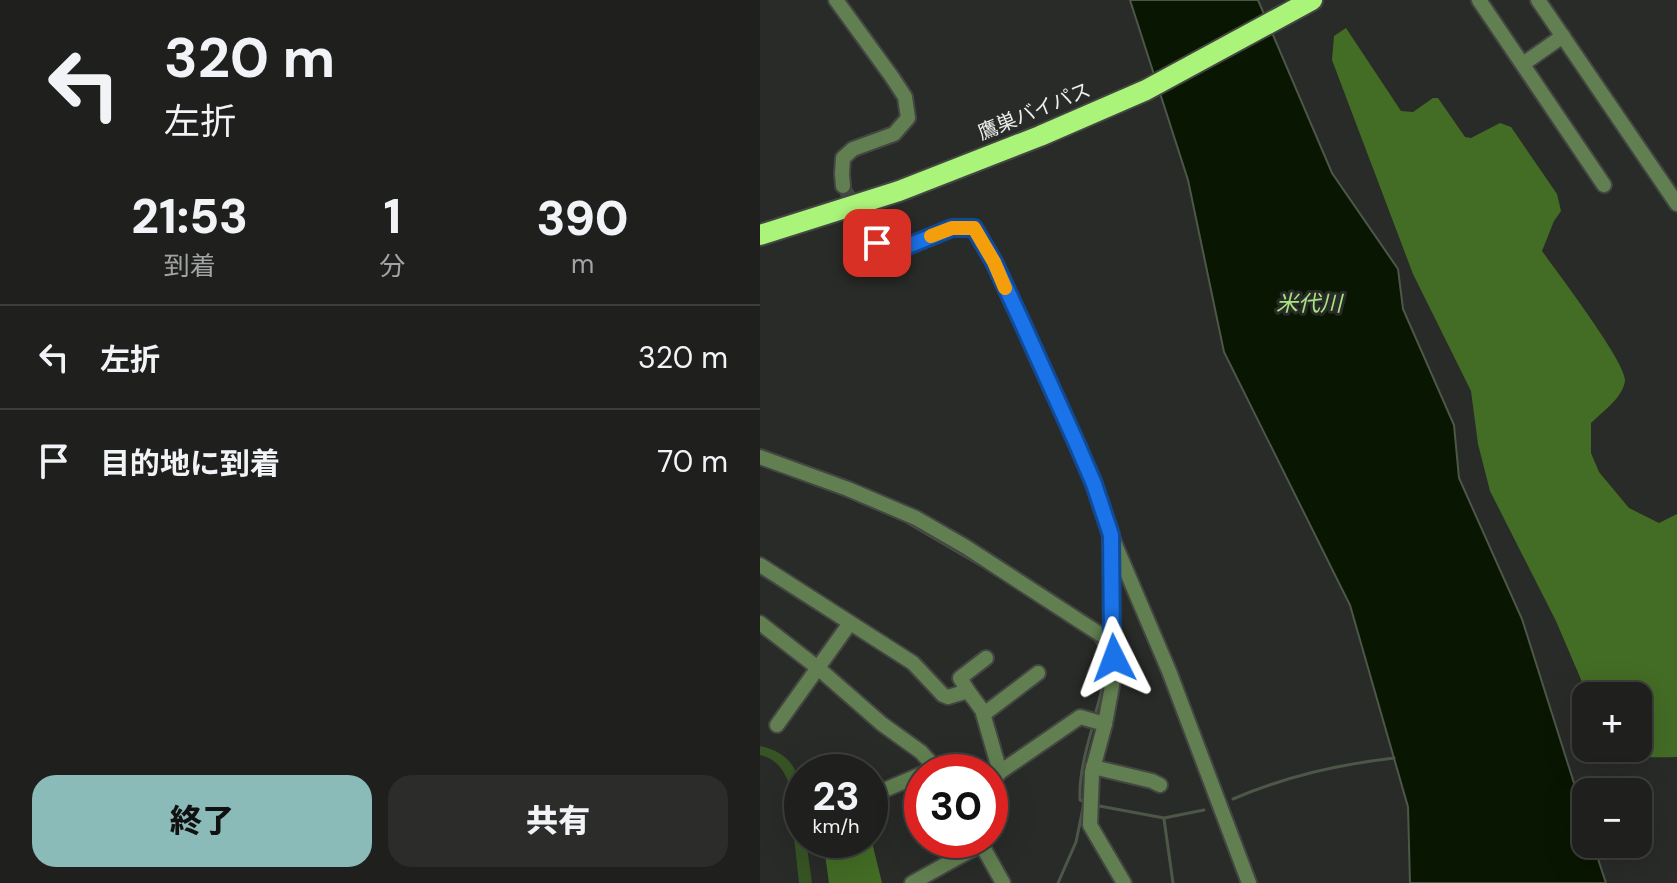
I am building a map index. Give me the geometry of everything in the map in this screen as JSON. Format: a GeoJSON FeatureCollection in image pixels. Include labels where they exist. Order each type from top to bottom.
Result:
{"type":"FeatureCollection","features":[{"type":"Feature","properties":{"kind":"highway","name":"鷹巣バイパス"},"geometry":{"type":"LineString","coordinates":[[760,235],[899,191],[1040,136],[1146,90],[1312,0]]}},
{"type":"Feature","properties":{"kind":"street"},"geometry":{"type":"LineString","coordinates":[[836,0],[905,97],[908,118],[894,134],[853,149],[843,158],[843,186]]}},
{"type":"Feature","properties":{"kind":"street"},"geometry":{"type":"LineString","coordinates":[[1479,0],[1604,185]]}},
{"type":"Feature","properties":{"kind":"street"},"geometry":{"type":"LineString","coordinates":[[1538,0],[1677,204]]}},
{"type":"Feature","properties":{"kind":"street"},"geometry":{"type":"LineString","coordinates":[[1523,64],[1563,36]]}},
{"type":"Feature","properties":{"kind":"street"},"geometry":{"type":"LineString","coordinates":[[868,229],[877,243],[898,250],[952,228],[974,228],[994,262],[1094,484],[1111,535],[1169,671],[1249,883]]}},
{"type":"Feature","properties":{"kind":"street"},"geometry":{"type":"LineString","coordinates":[[760,457],[916,518],[1112,642]]}},
{"type":"Feature","properties":{"kind":"street"},"geometry":{"type":"LineString","coordinates":[[1111,535],[1114,675],[1096,721],[1090,825],[1124,883]]}},
{"type":"Feature","properties":{"kind":"street"},"geometry":{"type":"LineString","coordinates":[[760,565],[913,663],[943,695],[948,697],[968,691]]}},
{"type":"Feature","properties":{"kind":"street"},"geometry":{"type":"LineString","coordinates":[[760,623],[922,754]]}},
{"type":"Feature","properties":{"kind":"street"},"geometry":{"type":"LineString","coordinates":[[777,725],[850,623]]}},
{"type":"Feature","properties":{"kind":"street"},"geometry":{"type":"LineString","coordinates":[[986,658],[960,678],[984,714],[995,754]]}},
{"type":"Feature","properties":{"kind":"street"},"geometry":{"type":"LineString","coordinates":[[984,714],[1038,673]]}},
{"type":"Feature","properties":{"kind":"street"},"geometry":{"type":"LineString","coordinates":[[1008,766],[1080,717],[1096,721]]}},
{"type":"Feature","properties":{"kind":"street"},"geometry":{"type":"LineString","coordinates":[[1093,767],[1160,785]]}},
{"type":"Feature","properties":{"kind":"street"},"geometry":{"type":"LineString","coordinates":[[912,883],[953,858]]}},
{"type":"Feature","properties":{"kind":"street"},"geometry":{"type":"LineString","coordinates":[[989,858],[1003,883]]}},
{"type":"Feature","properties":{"kind":"green space"},"geometry":{"type":"Polygon","coordinates":[[[1346,28],[1401,111],[1413,112],[1433,98],[1438,98],[1465,137],[1471,138],[1500,123],[1511,127],[1557,194],[1561,211],[1542,251],[1603,336],[1625,380],[1617,398],[1591,423],[1591,453],[1599,472],[1629,508],[1659,523],[1677,514],[1677,757],[1652,757],[1652,682],[1582,682],[1556,621],[1490,491],[1478,444],[1471,391],[1413,274],[1332,60],[1334,36],[1346,28]]]}},
{"type":"Feature","properties":{"kind":"green space"},"geometry":{"type":"Polygon","coordinates":[[[760,746],[784,757],[784,774],[777,764],[760,755],[760,746]]]}},
{"type":"Feature","properties":{"kind":"green space"},"geometry":{"type":"Polygon","coordinates":[[[796,858],[809,858],[812,883],[799,883],[796,858]]]}},
{"type":"Feature","properties":{"kind":"green space"},"geometry":{"type":"Polygon","coordinates":[[[826,858],[876,858],[882,883],[829,883],[826,858]]]}},
{"type":"Feature","properties":{"kind":"water","name":"米代川"},"geometry":{"type":"Polygon","coordinates":[[[1130,0],[1258,0],[1332,173],[1398,269],[1403,309],[1454,425],[1459,478],[1522,619],[1572,778],[1572,858],[1598,858],[1606,883],[1410,883],[1408,807],[1350,605],[1224,352],[1188,180],[1130,0]]]}},
{"type":"Feature","properties":{"kind":"waterway"},"geometry":{"type":"LineString","coordinates":[[855,500],[903,520],[997,575]]}},
{"type":"Feature","properties":{"kind":"waterway"},"geometry":{"type":"LineString","coordinates":[[1094,638],[1100,647],[1104,667],[1103,687],[1094,718]]}},
{"type":"Feature","properties":{"kind":"waterway"},"geometry":{"type":"LineString","coordinates":[[1087,803],[1080,800],[1081,781],[1093,725]]}},
{"type":"Feature","properties":{"kind":"waterway"},"geometry":{"type":"LineString","coordinates":[[1233,799],[1312,772],[1394,758]]}},
{"type":"Feature","properties":{"kind":"waterway"},"geometry":{"type":"LineString","coordinates":[[1058,883],[1076,842],[1084,803]]}},
{"type":"Feature","properties":{"kind":"waterway"},"geometry":{"type":"LineString","coordinates":[[1094,805],[1164,818],[1204,810]]}},
{"type":"Feature","properties":{"kind":"waterway"},"geometry":{"type":"LineString","coordinates":[[1164,819],[1173,883]]}},
{"type":"Feature","properties":{"kind":"tunnel"},"geometry":{"type":"LineString","coordinates":[[843,186],[868,229]]}},
{"type":"Feature","properties":{"kind":"slow traffic"},"geometry":{"type":"LineString","coordinates":[[931,236],[952,228],[974,228],[1005,288]]}},
{"type":"Feature","properties":{"kind":"route"},"geometry":{"type":"LineString","coordinates":[[877,243],[898,250],[952,228],[974,228],[994,262],[1094,484],[1111,535],[1114,658]]}}]}
